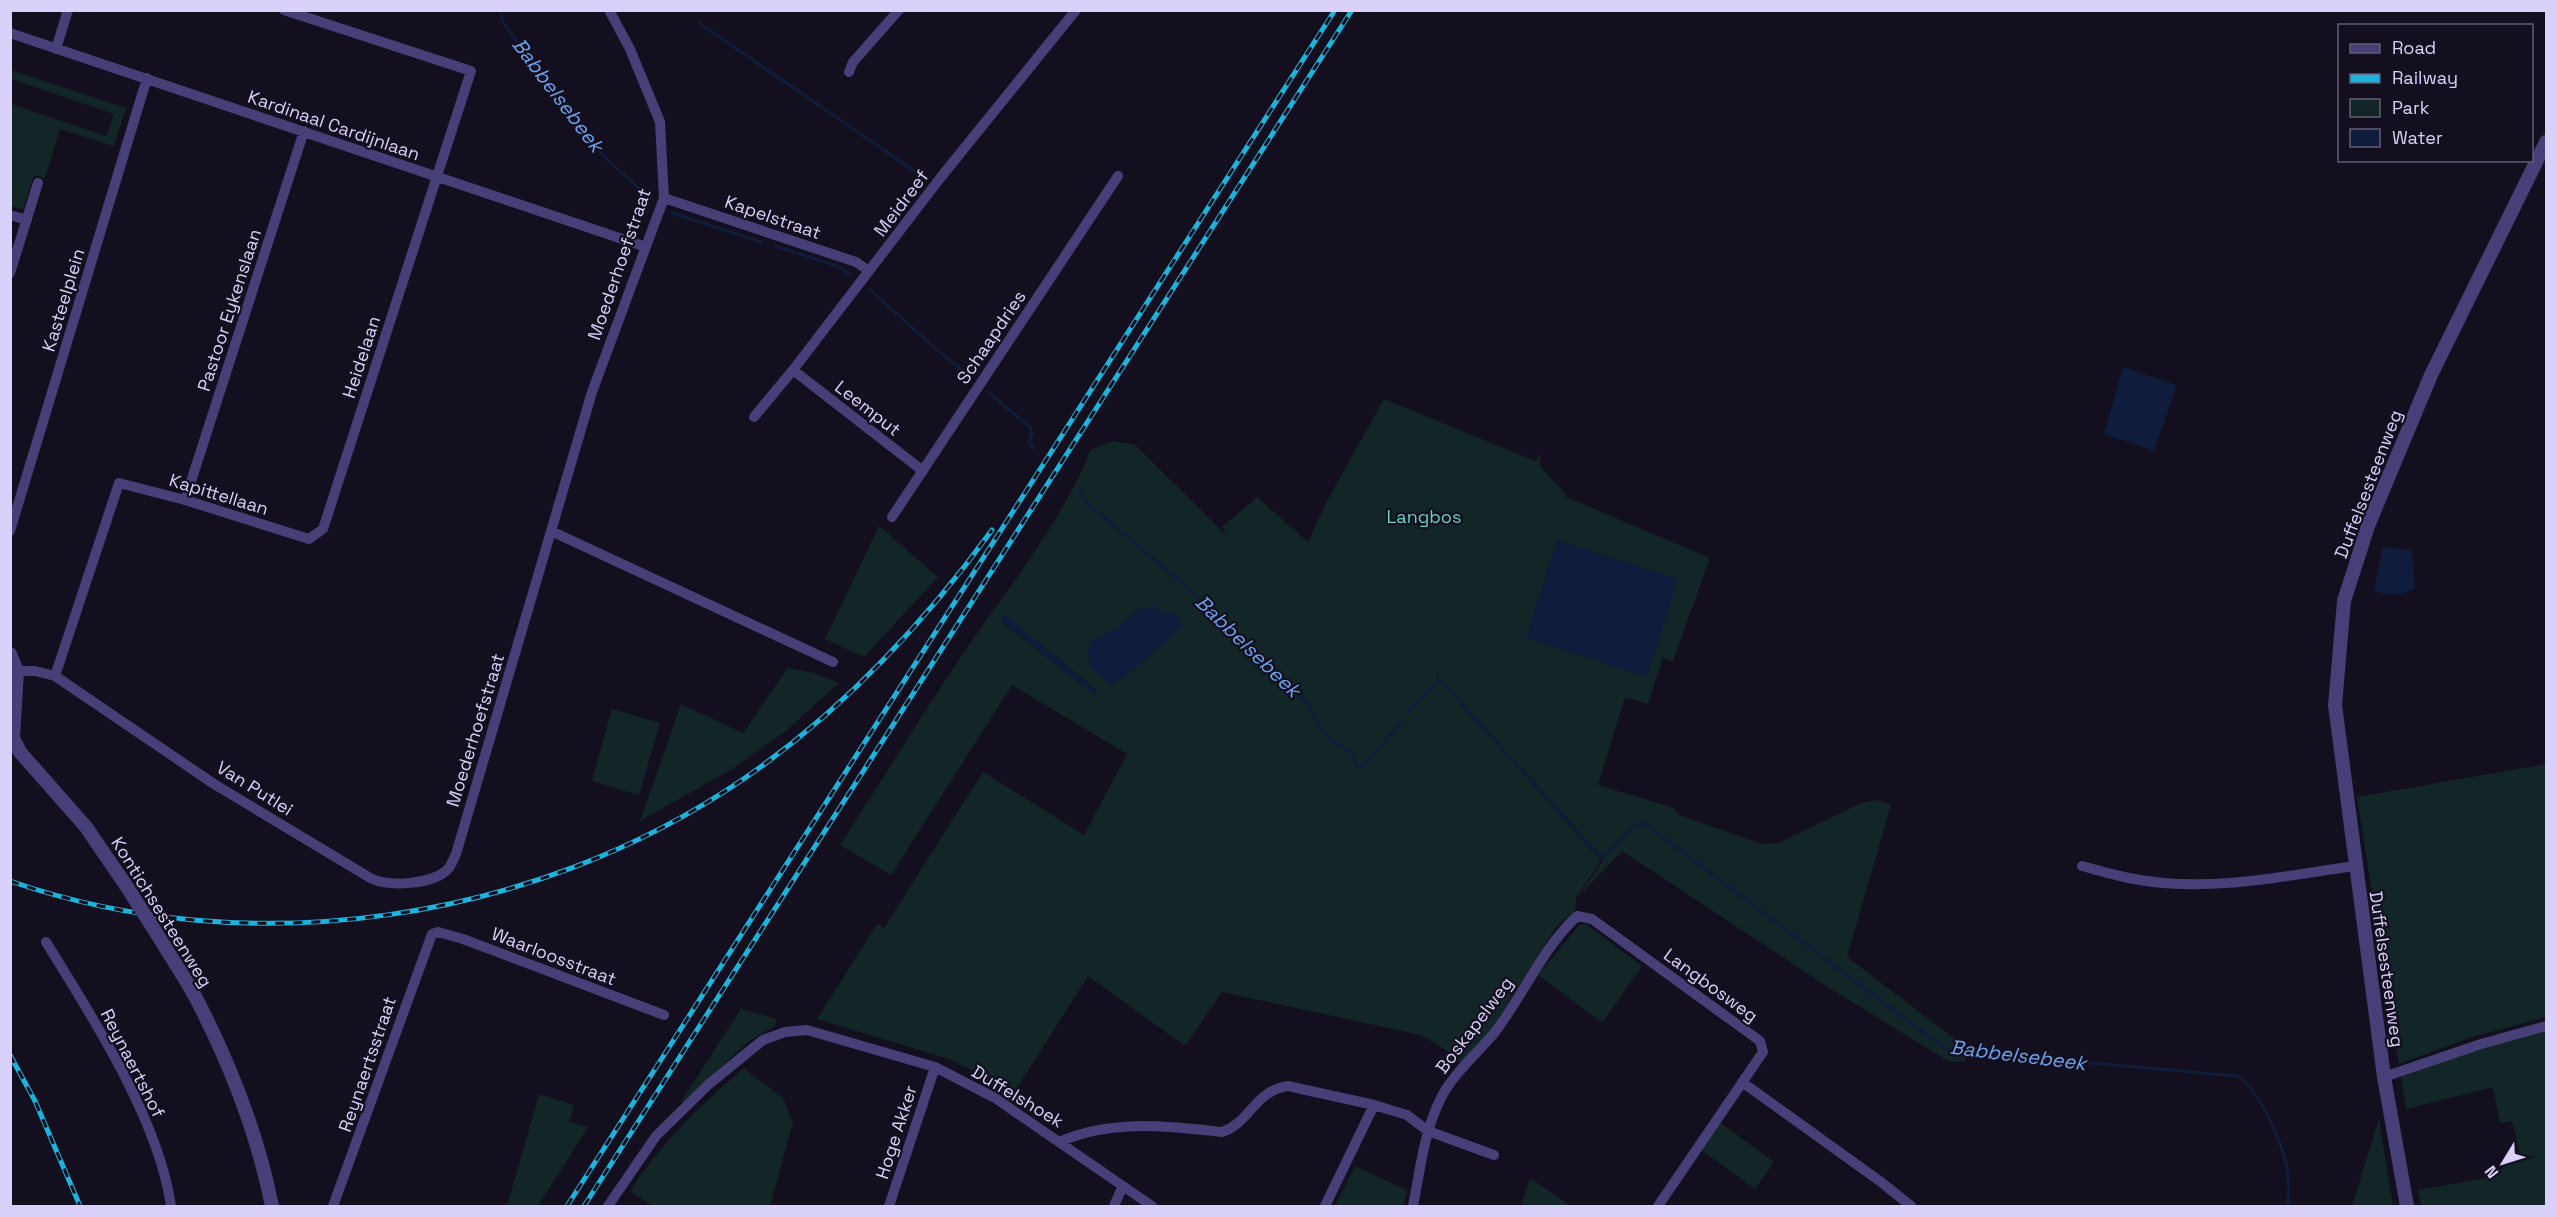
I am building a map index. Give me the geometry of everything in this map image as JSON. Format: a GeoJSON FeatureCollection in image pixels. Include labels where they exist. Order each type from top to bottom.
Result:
{"type":"FeatureCollection","features":[{"type":"Feature","properties":{"kind":"street"},"geometry":{"type":"LineString","coordinates":[[56,49],[68,10]]}},
{"type":"Feature","properties":{"kind":"street","name":"Heidelaan"},"geometry":{"type":"LineString","coordinates":[[284,10],[471,71],[323,529],[309,539]]}},
{"type":"Feature","properties":{"kind":"street","name":"Moederhoefstraat"},"geometry":{"type":"LineString","coordinates":[[449,868],[456,854],[592,392],[664,198],[660,122],[630,49],[609,10]]}},
{"type":"Feature","properties":{"kind":"street"},"geometry":{"type":"LineString","coordinates":[[849,72],[853,62],[899,10]]}},
{"type":"Feature","properties":{"kind":"street","name":"Meidreef"},"geometry":{"type":"LineString","coordinates":[[754,417],[793,370],[941,177],[1076,10]]}},
{"type":"Feature","properties":{"kind":"street","name":"Kardinaal Cardijnlaan"},"geometry":{"type":"LineString","coordinates":[[10,33],[304,131],[435,178],[646,247]]}},
{"type":"Feature","properties":{"kind":"street","name":"Kasteelplein"},"geometry":{"type":"LineString","coordinates":[[10,531],[147,78]]}},
{"type":"Feature","properties":{"kind":"street","name":"Pastoor Eykenslaan"},"geometry":{"type":"LineString","coordinates":[[185,500],[304,131]]}},
{"type":"Feature","properties":{"kind":"street","name":"Duffelsesteenweg"},"geometry":{"type":"LineString","coordinates":[[2407,1206],[2384,1077],[2354,866],[2335,705],[2344,601],[2368,526],[2430,375],[2547,142]]}},
{"type":"Feature","properties":{"kind":"street","name":"Schaapdries"},"geometry":{"type":"LineString","coordinates":[[892,517],[1118,176]]}},
{"type":"Feature","properties":{"kind":"street"},"geometry":{"type":"LineString","coordinates":[[10,273],[38,183]]}},
{"type":"Feature","properties":{"kind":"street","name":"Kapelstraat"},"geometry":{"type":"LineString","coordinates":[[664,198],[856,262],[869,271]]}},
{"type":"Feature","properties":{"kind":"street"},"geometry":{"type":"LineString","coordinates":[[10,215],[27,220]]}},
{"type":"Feature","properties":{"kind":"street","name":"Leemput"},"geometry":{"type":"LineString","coordinates":[[793,370],[923,471]]}},
{"type":"Feature","properties":{"kind":"street","name":"Kapittellaan"},"geometry":{"type":"LineString","coordinates":[[55,676],[119,483],[185,500],[309,539]]}},
{"type":"Feature","properties":{"kind":"street"},"geometry":{"type":"LineString","coordinates":[[550,531],[833,662]]}},
{"type":"Feature","properties":{"kind":"street"},"geometry":{"type":"LineString","coordinates":[[10,654],[17,671]]}},
{"type":"Feature","properties":{"kind":"street","name":"Van Putlei"},"geometry":{"type":"LineString","coordinates":[[17,671],[36,671],[55,676],[214,784],[359,873],[385,884],[399,884],[438,876],[449,868]]}},
{"type":"Feature","properties":{"kind":"street","name":"Kontichsesteenweg"},"geometry":{"type":"LineString","coordinates":[[17,671],[13,738],[20,752],[86,827],[157,934],[196,999],[240,1098],[272,1206]]}},
{"type":"Feature","properties":{"kind":"street"},"geometry":{"type":"LineString","coordinates":[[2082,866],[2140,880],[2190,884],[2237,884],[2354,866]]}},
{"type":"Feature","properties":{"kind":"street","name":"Langbosweg"},"geometry":{"type":"LineString","coordinates":[[1577,916],[1592,919],[1760,1041],[1763,1052],[1742,1082]]}},
{"type":"Feature","properties":{"kind":"street","name":"Boskapelweg"},"geometry":{"type":"LineString","coordinates":[[1428,1131],[1440,1099],[1464,1065],[1494,1032],[1562,930],[1577,916]]}},
{"type":"Feature","properties":{"kind":"street","name":"Waarloosstraat"},"geometry":{"type":"LineString","coordinates":[[432,934],[438,932],[463,939],[664,1015]]}},
{"type":"Feature","properties":{"kind":"street","name":"Reynaertsstraat"},"geometry":{"type":"LineString","coordinates":[[333,1206],[432,934]]}},
{"type":"Feature","properties":{"kind":"street","name":"Reynaertshof"},"geometry":{"type":"LineString","coordinates":[[46,942],[112,1053],[148,1126],[169,1192],[171,1206]]}},
{"type":"Feature","properties":{"kind":"street"},"geometry":{"type":"LineString","coordinates":[[2384,1077],[2481,1044],[2547,1026]]}},
{"type":"Feature","properties":{"kind":"street","name":"Duffelshoek"},"geometry":{"type":"LineString","coordinates":[[608,1206],[656,1136],[709,1084],[754,1046],[777,1034],[807,1030],[935,1067],[995,1098],[1059,1142],[1082,1132],[1144,1124],[1222,1132],[1233,1128],[1262,1097],[1275,1087],[1288,1086],[1374,1105],[1407,1115],[1428,1131],[1494,1155]]}},
{"type":"Feature","properties":{"kind":"street","name":"Hoge Akker"},"geometry":{"type":"LineString","coordinates":[[889,1206],[935,1067]]}},
{"type":"Feature","properties":{"kind":"street"},"geometry":{"type":"LineString","coordinates":[[1658,1206],[1742,1082],[1911,1206]]}},
{"type":"Feature","properties":{"kind":"street"},"geometry":{"type":"LineString","coordinates":[[1324,1206],[1374,1105]]}},
{"type":"Feature","properties":{"kind":"street"},"geometry":{"type":"LineString","coordinates":[[1413,1206],[1428,1131]]}},
{"type":"Feature","properties":{"kind":"street"},"geometry":{"type":"LineString","coordinates":[[1059,1142],[1122,1188],[1152,1206]]}},
{"type":"Feature","properties":{"kind":"street"},"geometry":{"type":"LineString","coordinates":[[1114,1206],[1122,1188]]}},
{"type":"Feature","properties":{"kind":"street","name":"Kontichsesteenweg"},"geometry":{"type":"LineString","coordinates":[[269,1190],[279,1206]]}},
{"type":"Feature","properties":{"kind":"green space"},"geometry":{"type":"Polygon","coordinates":[[[11,70],[126,108],[114,146],[60,129],[45,178],[34,175],[23,209],[11,206],[11,104],[106,136],[114,114],[11,79],[11,70]]]}},
{"type":"Feature","properties":{"kind":"green space","name":"Langbos"},"geometry":{"type":"Polygon","coordinates":[[[1384,399],[1535,461],[1541,454],[1540,465],[1566,494],[1566,497],[1710,558],[1673,661],[1663,658],[1648,704],[1625,697],[1598,785],[1674,808],[1679,815],[1762,844],[1779,843],[1861,803],[1878,800],[1891,805],[1847,957],[1963,1045],[1966,1062],[1948,1061],[1828,987],[1622,851],[1578,897],[1604,859],[1438,676],[1439,674],[1436,670],[1438,674],[1436,676],[1441,682],[1601,861],[1576,897],[1575,910],[1556,927],[1491,1030],[1462,1064],[1446,1050],[1421,1035],[1222,992],[1185,1046],[1088,976],[1012,1096],[949,1059],[817,1019],[877,924],[884,928],[983,772],[1084,835],[1127,754],[1012,685],[891,875],[840,845],[968,646],[1051,527],[1091,450],[1113,441],[1135,445],[1227,536],[1222,527],[1257,497],[1308,542],[1327,501],[1384,399]],[[1005,615],[1001,621],[1095,696],[1095,689],[1005,615]]]}},
{"type":"Feature","properties":{"kind":"green space"},"geometry":{"type":"Polygon","coordinates":[[[879,526],[938,577],[864,657],[825,639],[879,526]]]}},
{"type":"Feature","properties":{"kind":"green space"},"geometry":{"type":"Polygon","coordinates":[[[788,668],[814,673],[839,683],[787,730],[732,769],[640,821],[681,704],[743,733],[788,668]]]}},
{"type":"Feature","properties":{"kind":"green space"},"geometry":{"type":"Polygon","coordinates":[[[612,709],[660,723],[639,795],[592,781],[612,709]]]}},
{"type":"Feature","properties":{"kind":"green space"},"geometry":{"type":"Polygon","coordinates":[[[2546,764],[2546,1017],[2472,1037],[2399,1064],[2357,797],[2546,764]]]}},
{"type":"Feature","properties":{"kind":"green space"},"geometry":{"type":"Polygon","coordinates":[[[1586,924],[1642,966],[1602,1023],[1538,975],[1579,925],[1586,924]]]}},
{"type":"Feature","properties":{"kind":"green space"},"geometry":{"type":"Polygon","coordinates":[[[741,1009],[777,1019],[774,1027],[750,1040],[684,1102],[682,1100],[741,1009]]]}},
{"type":"Feature","properties":{"kind":"green space"},"geometry":{"type":"Polygon","coordinates":[[[2546,1030],[2546,1206],[2421,1206],[2418,1190],[2486,1178],[2521,1157],[2512,1121],[2500,1123],[2493,1087],[2406,1109],[2401,1077],[2451,1058],[2546,1030]]]}},
{"type":"Feature","properties":{"kind":"green space"},"geometry":{"type":"Polygon","coordinates":[[[744,1068],[783,1098],[793,1122],[770,1206],[653,1206],[630,1191],[668,1140],[744,1068]]]}},
{"type":"Feature","properties":{"kind":"green space"},"geometry":{"type":"Polygon","coordinates":[[[539,1094],[574,1105],[569,1122],[588,1127],[538,1206],[507,1206],[539,1094]]]}},
{"type":"Feature","properties":{"kind":"green space"},"geometry":{"type":"Polygon","coordinates":[[[2379,1119],[2393,1206],[2352,1206],[2379,1119]]]}},
{"type":"Feature","properties":{"kind":"green space"},"geometry":{"type":"Polygon","coordinates":[[[1718,1121],[1774,1162],[1755,1189],[1700,1149],[1718,1121]]]}},
{"type":"Feature","properties":{"kind":"green space"},"geometry":{"type":"Polygon","coordinates":[[[1355,1166],[1407,1190],[1403,1206],[1335,1206],[1355,1166]]]}},
{"type":"Feature","properties":{"kind":"green space"},"geometry":{"type":"Polygon","coordinates":[[[1530,1178],[1571,1206],[1527,1206],[1522,1203],[1530,1178]]]}},
{"type":"Feature","properties":{"kind":"water"},"geometry":{"type":"Polygon","coordinates":[[[2123,367],[2177,385],[2154,451],[2104,434],[2123,367]]]}},
{"type":"Feature","properties":{"kind":"water"},"geometry":{"type":"Polygon","coordinates":[[[1557,540],[1678,579],[1647,677],[1526,638],[1557,540]]]}},
{"type":"Feature","properties":{"kind":"water"},"geometry":{"type":"Polygon","coordinates":[[[2383,547],[2412,550],[2415,589],[2394,594],[2384,594],[2374,590],[2383,547]]]}},
{"type":"Feature","properties":{"kind":"water"},"geometry":{"type":"Polygon","coordinates":[[[1154,606],[1169,614],[1175,612],[1183,626],[1147,659],[1112,686],[1090,667],[1088,653],[1090,644],[1096,638],[1118,627],[1137,610],[1154,606]]]}},
{"type":"Feature","properties":{"kind":"water"},"geometry":{"type":"Polygon","coordinates":[[[1005,614],[1098,693],[1095,696],[1001,620],[1005,614]]]}},
{"type":"Feature","properties":{"kind":"waterway","name":"Babbelsebeek"},"geometry":{"type":"LineString","coordinates":[[501,14],[503,23],[540,72],[574,110],[602,155],[641,190],[649,194]]}},
{"type":"Feature","properties":{"kind":"waterway"},"geometry":{"type":"LineString","coordinates":[[699,23],[919,174]]}},
{"type":"Feature","properties":{"kind":"waterway","name":"Babbelsebeek"},"geometry":{"type":"LineString","coordinates":[[672,213],[761,242]]}},
{"type":"Feature","properties":{"kind":"waterway","name":"Babbelsebeek"},"geometry":{"type":"LineString","coordinates":[[775,246],[837,266],[849,274]]}},
{"type":"Feature","properties":{"kind":"waterway","name":"Babbelsebeek"},"geometry":{"type":"LineString","coordinates":[[870,290],[944,356],[969,375]]}},
{"type":"Feature","properties":{"kind":"waterway","name":"Babbelsebeek"},"geometry":{"type":"LineString","coordinates":[[988,392],[1030,427],[1032,433],[1029,443],[1033,448]]}},
{"type":"Feature","properties":{"kind":"waterway","name":"Babbelsebeek"},"geometry":{"type":"LineString","coordinates":[[1080,492],[1088,504],[1180,581],[1308,705],[1317,723],[1330,739],[1352,753],[1357,767],[1364,765],[1401,723]]}},
{"type":"Feature","properties":{"kind":"waterway","name":"Babbelsebeek"},"geometry":{"type":"LineString","coordinates":[[1408,713],[1439,679],[1602,859],[1635,825],[1641,823],[1649,827]]}},
{"type":"Feature","properties":{"kind":"waterway","name":"Babbelsebeek"},"geometry":{"type":"LineString","coordinates":[[1653,830],[1947,1050],[2237,1076],[2253,1091],[2276,1133],[2288,1174],[2288,1206]]}},
{"type":"Feature","properties":{"kind":"railway"},"geometry":{"type":"LineString","coordinates":[[567,1206],[1335,10]]}},
{"type":"Feature","properties":{"kind":"railway"},"geometry":{"type":"LineString","coordinates":[[584,1206],[1352,10]]}},
{"type":"Feature","properties":{"kind":"railway"},"geometry":{"type":"LineString","coordinates":[[10,881],[102,906],[196,920],[292,923],[388,915],[482,896],[573,867],[660,829],[742,780],[813,726],[846,697],[908,634],[992,530]]}},
{"type":"Feature","properties":{"kind":"railway"},"geometry":{"type":"LineString","coordinates":[[10,1055],[35,1101],[80,1206]]}}]}
